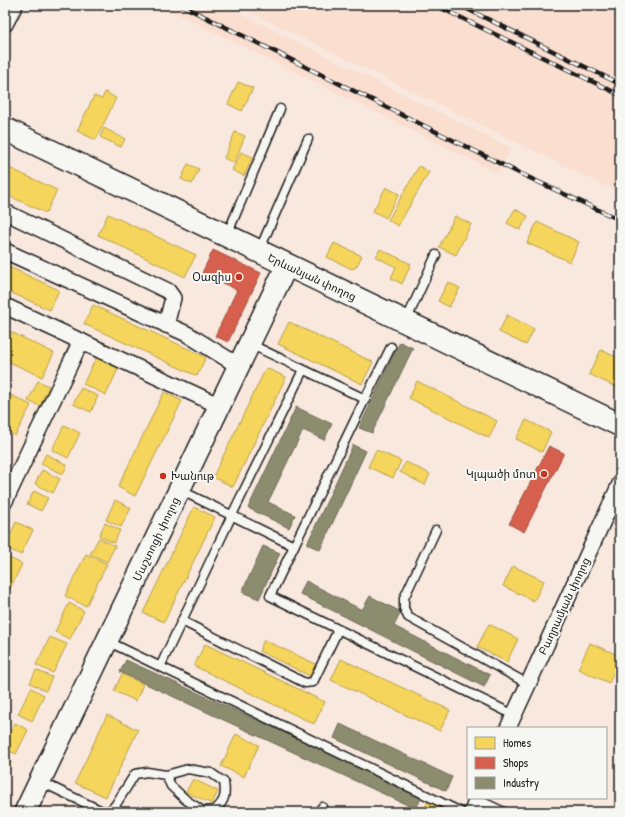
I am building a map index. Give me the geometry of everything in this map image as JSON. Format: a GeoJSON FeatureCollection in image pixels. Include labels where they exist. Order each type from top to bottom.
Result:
{"type":"FeatureCollection","features":[{"type":"Feature","properties":{"kind":"highway","name":"Երևանյան փողոց"},"geometry":{"type":"LineString","coordinates":[[5,129],[620,425]]}},
{"type":"Feature","properties":{"kind":"main road","name":"Մաշտոցի փողոց"},"geometry":{"type":"LineString","coordinates":[[25,812],[106,640],[287,265]]}},
{"type":"Feature","properties":{"kind":"street"},"geometry":{"type":"LineString","coordinates":[[5,24],[15,5]]}},
{"type":"Feature","properties":{"kind":"street"},"geometry":{"type":"LineString","coordinates":[[5,212],[168,291],[173,298],[166,325]]}},
{"type":"Feature","properties":{"kind":"street"},"geometry":{"type":"LineString","coordinates":[[5,251],[187,334],[239,366]]}},
{"type":"Feature","properties":{"kind":"street"},"geometry":{"type":"LineString","coordinates":[[5,306],[220,406]]}},
{"type":"Feature","properties":{"kind":"street"},"geometry":{"type":"LineString","coordinates":[[5,501],[81,341]]}},
{"type":"Feature","properties":{"kind":"street","name":"Բաղրամյան փողոց"},"geometry":{"type":"LineString","coordinates":[[511,722],[620,484]]}},
{"type":"Feature","properties":{"kind":"lane"},"geometry":{"type":"LineString","coordinates":[[227,236],[280,109]]}},
{"type":"Feature","properties":{"kind":"lane"},"geometry":{"type":"LineString","coordinates":[[258,252],[308,139]]}},
{"type":"Feature","properties":{"kind":"lane"},"geometry":{"type":"LineString","coordinates":[[406,322],[436,255]]}},
{"type":"Feature","properties":{"kind":"lane"},"geometry":{"type":"LineString","coordinates":[[250,344],[365,399]]}},
{"type":"Feature","properties":{"kind":"lane"},"geometry":{"type":"LineString","coordinates":[[391,347],[270,596],[338,630],[511,722]]}},
{"type":"Feature","properties":{"kind":"lane"},"geometry":{"type":"LineString","coordinates":[[160,667],[303,370]]}},
{"type":"Feature","properties":{"kind":"lane"},"geometry":{"type":"LineString","coordinates":[[179,490],[294,546]]}},
{"type":"Feature","properties":{"kind":"lane"},"geometry":{"type":"LineString","coordinates":[[436,530],[404,598],[404,608],[408,617],[528,684]]}},
{"type":"Feature","properties":{"kind":"lane"},"geometry":{"type":"LineString","coordinates":[[182,621],[305,682],[313,682],[338,630]]}},
{"type":"Feature","properties":{"kind":"lane"},"geometry":{"type":"LineString","coordinates":[[106,640],[461,812]]}},
{"type":"Feature","properties":{"kind":"lane"},"geometry":{"type":"LineString","coordinates":[[39,781],[102,811],[110,811],[135,774],[147,772],[166,775],[188,770],[211,773],[224,782],[226,794],[221,805],[216,810],[203,811],[186,800],[170,786],[166,775]]}},
{"type":"Feature","properties":{"kind":"lane"},"geometry":{"type":"LineString","coordinates":[[475,803],[504,812]]}},
{"type":"Feature","properties":{"kind":"shaded area"},"geometry":{"type":"Polygon","coordinates":[[[160,5],[222,5],[511,148],[498,173],[160,5]]]}},
{"type":"Feature","properties":{"kind":"shaded area"},"geometry":{"type":"Polygon","coordinates":[[[236,5],[620,5],[620,193],[236,5]]]}},
{"type":"Feature","properties":{"kind":"building: Homes"},"geometry":{"type":"Polygon","coordinates":[[[238,82],[253,88],[242,111],[228,104],[238,82]]]}},
{"type":"Feature","properties":{"kind":"building: Homes"},"geometry":{"type":"Polygon","coordinates":[[[105,92],[116,98],[96,140],[77,131],[94,96],[102,99],[105,92]]]}},
{"type":"Feature","properties":{"kind":"building: Homes"},"geometry":{"type":"Polygon","coordinates":[[[104,128],[125,139],[121,147],[100,137],[104,128]]]}},
{"type":"Feature","properties":{"kind":"building: Homes"},"geometry":{"type":"Polygon","coordinates":[[[235,132],[245,136],[234,163],[224,158],[235,132]]]}},
{"type":"Feature","properties":{"kind":"building: Homes"},"geometry":{"type":"Polygon","coordinates":[[[241,152],[253,157],[244,176],[232,170],[241,152]]]}},
{"type":"Feature","properties":{"kind":"building: Homes"},"geometry":{"type":"Polygon","coordinates":[[[188,164],[199,169],[192,184],[181,179],[188,164]]]}},
{"type":"Feature","properties":{"kind":"building: Homes"},"geometry":{"type":"Polygon","coordinates":[[[5,166],[57,190],[46,213],[5,194],[5,166]]]}},
{"type":"Feature","properties":{"kind":"building: Homes"},"geometry":{"type":"Polygon","coordinates":[[[419,166],[429,172],[398,226],[388,220],[419,166]]]}},
{"type":"Feature","properties":{"kind":"building: Homes"},"geometry":{"type":"Polygon","coordinates":[[[386,187],[399,194],[386,218],[373,211],[386,187]]]}},
{"type":"Feature","properties":{"kind":"building: Homes"},"geometry":{"type":"Polygon","coordinates":[[[515,209],[528,216],[520,230],[507,223],[515,209]]]}},
{"type":"Feature","properties":{"kind":"building: Homes"},"geometry":{"type":"Polygon","coordinates":[[[108,214],[196,255],[185,277],[98,235],[108,214]]]}},
{"type":"Feature","properties":{"kind":"building: Homes"},"geometry":{"type":"Polygon","coordinates":[[[455,216],[471,224],[456,255],[439,247],[455,216]]]}},
{"type":"Feature","properties":{"kind":"building: Homes"},"geometry":{"type":"Polygon","coordinates":[[[537,222],[579,242],[570,262],[527,243],[537,222]]]}},
{"type":"Feature","properties":{"kind":"building: Homes"},"geometry":{"type":"Polygon","coordinates":[[[334,243],[362,256],[356,267],[352,269],[327,257],[334,243]]]}},
{"type":"Feature","properties":{"kind":"building: Homes"},"geometry":{"type":"Polygon","coordinates":[[[380,249],[411,264],[402,284],[391,278],[396,267],[376,257],[380,249]]]}},
{"type":"Feature","properties":{"kind":"building: Homes"},"geometry":{"type":"Polygon","coordinates":[[[5,265],[59,290],[50,310],[5,290],[5,265]]]}},
{"type":"Feature","properties":{"kind":"building: Homes"},"geometry":{"type":"Polygon","coordinates":[[[448,282],[460,288],[449,307],[438,301],[448,282]]]}},
{"type":"Feature","properties":{"kind":"building: Homes"},"geometry":{"type":"Polygon","coordinates":[[[93,305],[206,357],[197,376],[84,324],[93,305]]]}},
{"type":"Feature","properties":{"kind":"building: Homes"},"geometry":{"type":"Polygon","coordinates":[[[507,315],[534,329],[526,345],[499,332],[507,315]]]}},
{"type":"Feature","properties":{"kind":"building: Homes"},"geometry":{"type":"Polygon","coordinates":[[[289,322],[373,362],[362,384],[278,344],[289,322]]]}},
{"type":"Feature","properties":{"kind":"building: Homes"},"geometry":{"type":"Polygon","coordinates":[[[5,329],[54,353],[42,377],[5,360],[5,329]]]}},
{"type":"Feature","properties":{"kind":"building: Homes"},"geometry":{"type":"Polygon","coordinates":[[[601,350],[620,359],[620,389],[589,374],[601,350]]]}},
{"type":"Feature","properties":{"kind":"building: Homes"},"geometry":{"type":"Polygon","coordinates":[[[97,356],[119,367],[106,395],[83,384],[97,356]]]}},
{"type":"Feature","properties":{"kind":"building: Homes"},"geometry":{"type":"Polygon","coordinates":[[[266,368],[286,377],[233,487],[213,477],[266,368]]]}},
{"type":"Feature","properties":{"kind":"building: Homes"},"geometry":{"type":"Polygon","coordinates":[[[38,381],[49,386],[40,406],[28,401],[38,381]]]}},
{"type":"Feature","properties":{"kind":"building: Homes"},"geometry":{"type":"Polygon","coordinates":[[[417,381],[497,421],[489,438],[409,398],[417,381]]]}},
{"type":"Feature","properties":{"kind":"building: Homes"},"geometry":{"type":"Polygon","coordinates":[[[81,388],[98,396],[91,412],[73,404],[81,388]]]}},
{"type":"Feature","properties":{"kind":"building: Homes"},"geometry":{"type":"Polygon","coordinates":[[[5,392],[31,405],[15,436],[5,430],[5,392]]]}},
{"type":"Feature","properties":{"kind":"building: Homes"},"geometry":{"type":"Polygon","coordinates":[[[164,392],[182,401],[135,496],[118,487],[164,392]]]}},
{"type":"Feature","properties":{"kind":"building: Homes"},"geometry":{"type":"Polygon","coordinates":[[[526,420],[551,432],[542,452],[516,439],[526,420]]]}},
{"type":"Feature","properties":{"kind":"building: Homes"},"geometry":{"type":"Polygon","coordinates":[[[64,425],[80,433],[68,458],[52,450],[64,425]]]}},
{"type":"Feature","properties":{"kind":"building: Homes"},"geometry":{"type":"Polygon","coordinates":[[[376,450],[401,461],[393,478],[368,467],[376,450]]]}},
{"type":"Feature","properties":{"kind":"building: Homes"},"geometry":{"type":"Polygon","coordinates":[[[46,454],[67,465],[63,474],[41,464],[46,454]]]}},
{"type":"Feature","properties":{"kind":"building: Homes"},"geometry":{"type":"Polygon","coordinates":[[[406,462],[430,474],[425,485],[400,472],[406,462]]]}},
{"type":"Feature","properties":{"kind":"building: Homes"},"geometry":{"type":"Polygon","coordinates":[[[42,470],[60,479],[53,493],[35,484],[42,470]]]}},
{"type":"Feature","properties":{"kind":"building: Homes"},"geometry":{"type":"Polygon","coordinates":[[[34,491],[48,498],[41,511],[27,504],[34,491]]]}},
{"type":"Feature","properties":{"kind":"building: Homes"},"geometry":{"type":"Polygon","coordinates":[[[115,500],[131,508],[121,527],[106,520],[115,500]]]}},
{"type":"Feature","properties":{"kind":"building: Homes"},"geometry":{"type":"Polygon","coordinates":[[[194,507],[215,517],[164,622],[143,613],[194,507]]]}},
{"type":"Feature","properties":{"kind":"building: Homes"},"geometry":{"type":"Polygon","coordinates":[[[16,522],[33,530],[21,555],[5,547],[16,522]]]}},
{"type":"Feature","properties":{"kind":"building: Homes"},"geometry":{"type":"Polygon","coordinates":[[[105,523],[120,530],[114,543],[99,536],[105,523]]]}},
{"type":"Feature","properties":{"kind":"building: Homes"},"geometry":{"type":"Polygon","coordinates":[[[99,538],[115,546],[107,562],[90,554],[99,538]]]}},
{"type":"Feature","properties":{"kind":"building: Homes"},"geometry":{"type":"Polygon","coordinates":[[[86,554],[107,564],[86,606],[65,596],[86,554]]]}},
{"type":"Feature","properties":{"kind":"building: Homes"},"geometry":{"type":"Polygon","coordinates":[[[5,556],[22,564],[5,599],[5,556]]]}},
{"type":"Feature","properties":{"kind":"building: Homes"},"geometry":{"type":"Polygon","coordinates":[[[513,566],[544,581],[534,601],[503,586],[513,566]]]}},
{"type":"Feature","properties":{"kind":"building: Homes"},"geometry":{"type":"Polygon","coordinates":[[[69,603],[84,611],[70,639],[55,632],[69,603]]]}},
{"type":"Feature","properties":{"kind":"building: Homes"},"geometry":{"type":"Polygon","coordinates":[[[489,624],[518,639],[507,662],[477,647],[489,624]]]}},
{"type":"Feature","properties":{"kind":"building: Homes"},"geometry":{"type":"Polygon","coordinates":[[[50,637],[67,644],[53,673],[36,665],[50,637]]]}},
{"type":"Feature","properties":{"kind":"building: Homes"},"geometry":{"type":"Polygon","coordinates":[[[264,640],[318,665],[312,677],[259,651],[264,640]]]}},
{"type":"Feature","properties":{"kind":"building: Homes"},"geometry":{"type":"Polygon","coordinates":[[[590,643],[620,656],[609,683],[578,669],[590,643]]]}},
{"type":"Feature","properties":{"kind":"building: Homes"},"geometry":{"type":"Polygon","coordinates":[[[205,644],[325,702],[314,724],[194,666],[205,644]]]}},
{"type":"Feature","properties":{"kind":"building: Homes"},"geometry":{"type":"Polygon","coordinates":[[[341,659],[450,710],[440,731],[331,680],[341,659]]]}},
{"type":"Feature","properties":{"kind":"building: Homes"},"geometry":{"type":"Polygon","coordinates":[[[36,670],[52,677],[46,691],[30,683],[36,670]]]}},
{"type":"Feature","properties":{"kind":"building: Homes"},"geometry":{"type":"Polygon","coordinates":[[[122,674],[143,684],[136,701],[114,691],[122,674]]]}},
{"type":"Feature","properties":{"kind":"building: Homes"},"geometry":{"type":"Polygon","coordinates":[[[31,688],[44,695],[32,721],[18,714],[31,688]]]}},
{"type":"Feature","properties":{"kind":"building: Homes"},"geometry":{"type":"Polygon","coordinates":[[[107,715],[138,730],[106,797],[75,783],[107,715]]]}},
{"type":"Feature","properties":{"kind":"building: Homes"},"geometry":{"type":"Polygon","coordinates":[[[15,723],[28,730],[16,754],[5,749],[5,743],[15,723]]]}},
{"type":"Feature","properties":{"kind":"building: Homes"},"geometry":{"type":"Polygon","coordinates":[[[236,734],[259,745],[244,777],[221,766],[236,734]]]}},
{"type":"Feature","properties":{"kind":"building: Homes"},"geometry":{"type":"Polygon","coordinates":[[[5,758],[11,762],[5,775],[5,758]]]}},
{"type":"Feature","properties":{"kind":"building: Homes"},"geometry":{"type":"Polygon","coordinates":[[[193,779],[218,791],[212,804],[186,792],[193,779]]]}},
{"type":"Feature","properties":{"kind":"building: Homes"},"geometry":{"type":"Polygon","coordinates":[[[429,799],[446,807],[443,812],[423,812],[429,799]]]}},
{"type":"Feature","properties":{"kind":"building: Shops"},"geometry":{"type":"Polygon","coordinates":[[[213,250],[261,273],[228,342],[215,336],[237,290],[202,273],[213,250]]]}},
{"type":"Feature","properties":{"kind":"building: Shops"},"geometry":{"type":"Polygon","coordinates":[[[549,446],[564,453],[524,532],[509,524],[549,446]]]}},
{"type":"Feature","properties":{"kind":"building: Industry"},"geometry":{"type":"Polygon","coordinates":[[[400,342],[413,348],[372,433],[359,428],[400,342]]]}},
{"type":"Feature","properties":{"kind":"building: Industry"},"geometry":{"type":"Polygon","coordinates":[[[296,407],[332,424],[324,440],[303,430],[268,502],[295,515],[289,528],[248,508],[296,407]]]}},
{"type":"Feature","properties":{"kind":"building: Industry"},"geometry":{"type":"Polygon","coordinates":[[[353,445],[366,451],[320,550],[307,544],[353,445]]]}},
{"type":"Feature","properties":{"kind":"building: Industry"},"geometry":{"type":"Polygon","coordinates":[[[263,546],[280,553],[259,599],[242,592],[263,546]]]}},
{"type":"Feature","properties":{"kind":"building: Industry"},"geometry":{"type":"Polygon","coordinates":[[[306,581],[362,610],[370,596],[401,612],[394,626],[490,675],[484,687],[300,594],[306,581]]]}},
{"type":"Feature","properties":{"kind":"building: Industry"},"geometry":{"type":"Polygon","coordinates":[[[126,660],[422,796],[416,809],[120,672],[126,660]]]}},
{"type":"Feature","properties":{"kind":"building: Industry"},"geometry":{"type":"Polygon","coordinates":[[[340,724],[452,777],[446,791],[334,738],[340,724]]]}},
{"type":"Feature","properties":{"kind":"railway"},"geometry":{"type":"LineString","coordinates":[[181,5],[517,172],[620,220]]}},
{"type":"Feature","properties":{"kind":"railway"},"geometry":{"type":"LineString","coordinates":[[435,5],[620,95]]}},
{"type":"Feature","properties":{"kind":"railway"},"geometry":{"type":"LineString","coordinates":[[459,5],[620,84]]}},
{"type":"Feature","properties":{"kind":"place","name":"Օազիս"},"geometry":{"type":"Point","coordinates":[239,277]}},
{"type":"Feature","properties":{"kind":"place","name":"Կլպածի մոտ"},"geometry":{"type":"Point","coordinates":[544,474]}},
{"type":"Feature","properties":{"kind":"place","name":"Խանութ"},"geometry":{"type":"Point","coordinates":[163,476]}}]}
